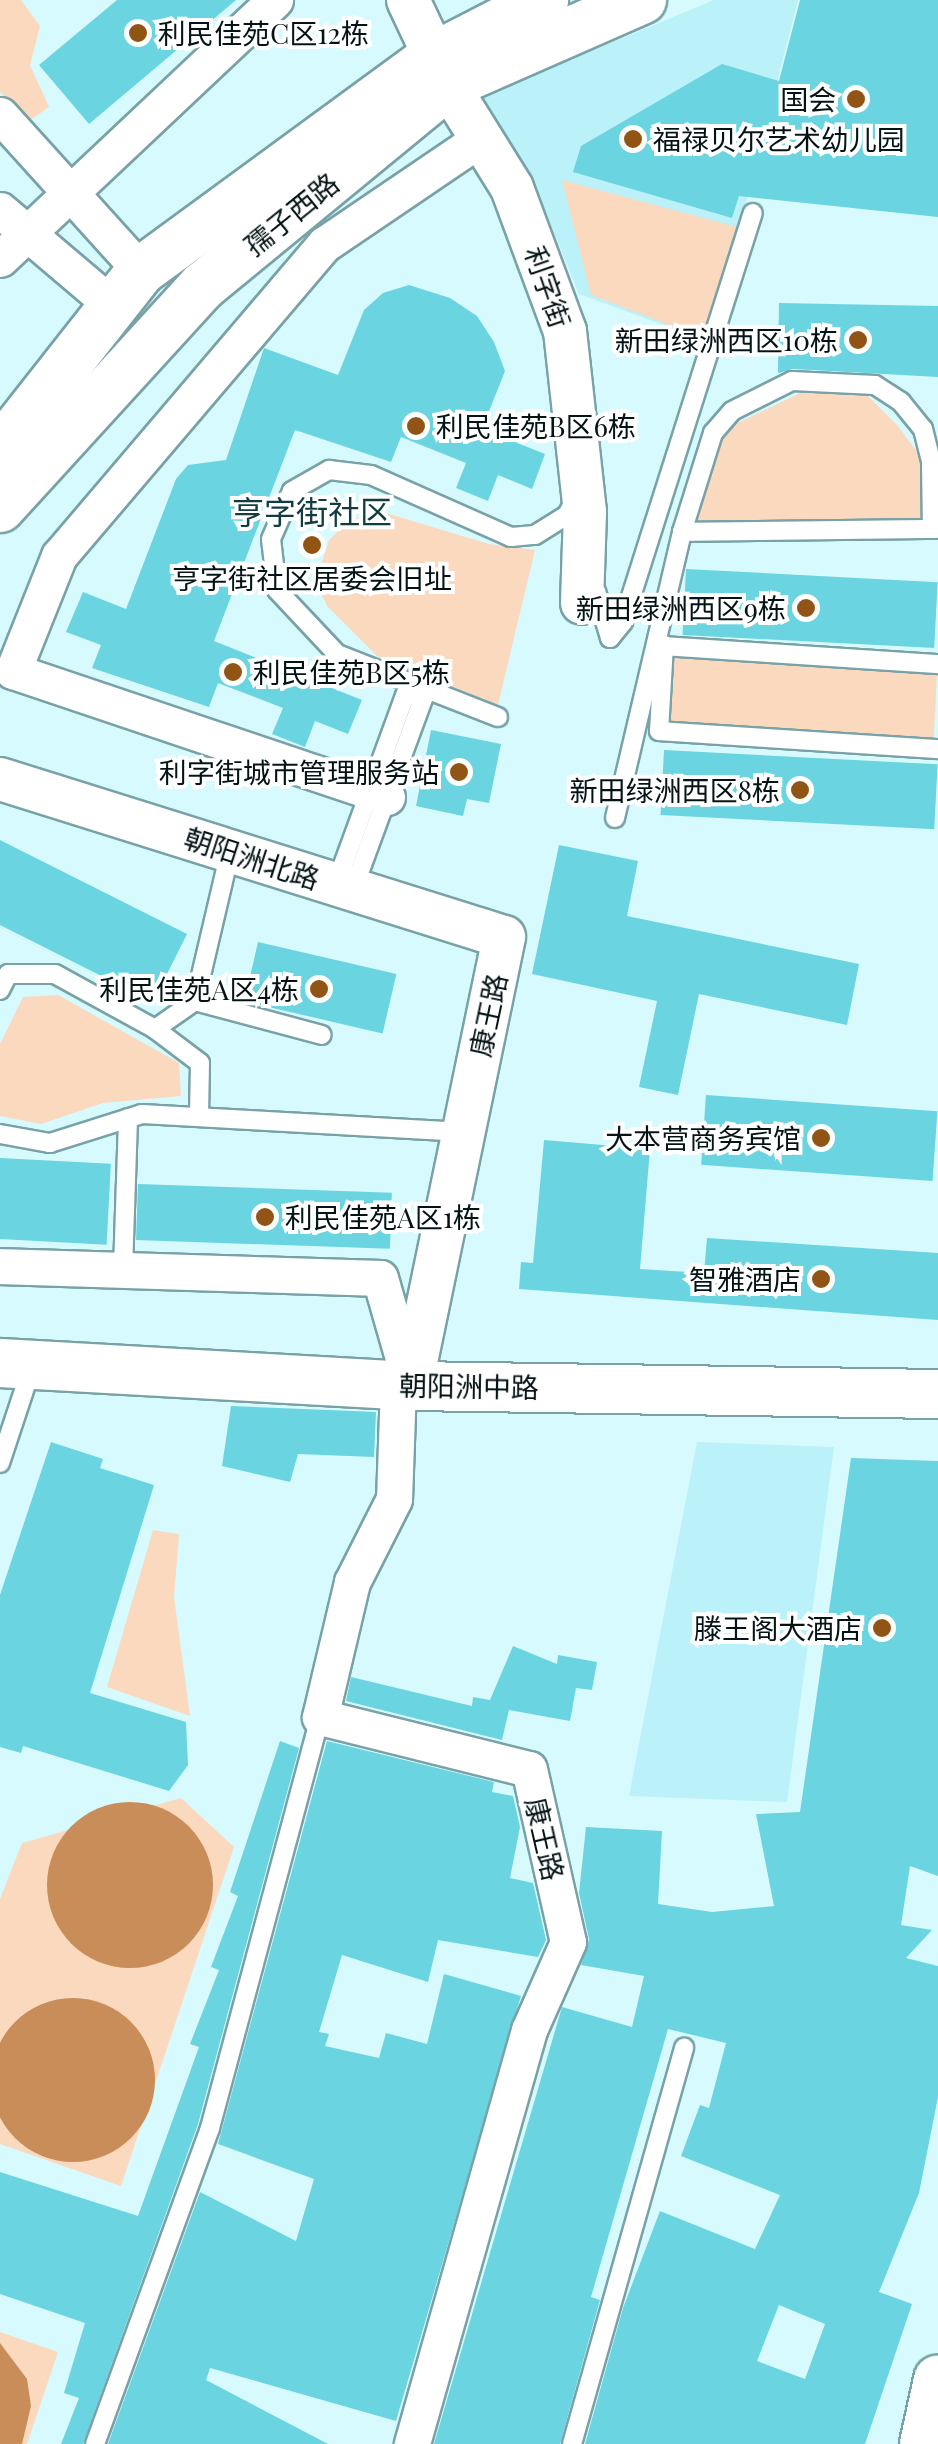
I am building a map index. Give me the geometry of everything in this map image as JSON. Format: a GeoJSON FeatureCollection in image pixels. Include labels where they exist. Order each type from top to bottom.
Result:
{"type":"FeatureCollection","features":[{"type":"Feature","properties":{"kind":"main road","name":"孺子西路"},"geometry":{"type":"LineString","coordinates":[[0,450],[127,289],[544,0]]}},
{"type":"Feature","properties":{"kind":"main road","name":"孺子西路"},"geometry":{"type":"LineString","coordinates":[[0,508],[203,286],[440,71],[642,0]]}},
{"type":"Feature","properties":{"kind":"main road","name":"朝阳洲中路"},"geometry":{"type":"LineString","coordinates":[[16,1364],[404,1386],[938,1394]]}},
{"type":"Feature","properties":{"kind":"main road"},"geometry":{"type":"LineString","coordinates":[[924,2444],[938,2380]]}},
{"type":"Feature","properties":{"kind":"street"},"geometry":{"type":"LineString","coordinates":[[0,259],[13,221],[70,192],[275,0]]}},
{"type":"Feature","properties":{"kind":"street","name":"利字街"},"geometry":{"type":"LineString","coordinates":[[408,0],[440,71],[512,188],[566,332],[584,499],[582,602]]}},
{"type":"Feature","properties":{"kind":"street"},"geometry":{"type":"LineString","coordinates":[[0,115],[70,192],[127,289]]}},
{"type":"Feature","properties":{"kind":"street"},"geometry":{"type":"LineString","coordinates":[[379,794],[13,671],[59,556],[325,244],[482,138]]}},
{"type":"Feature","properties":{"kind":"street"},"geometry":{"type":"LineString","coordinates":[[13,221],[127,289]]}},
{"type":"Feature","properties":{"kind":"street","name":"朝阳洲北路"},"geometry":{"type":"LineString","coordinates":[[0,778],[504,937]]}},
{"type":"Feature","properties":{"kind":"street","name":"康王路"},"geometry":{"type":"LineString","coordinates":[[412,2444],[529,2030],[568,1942],[529,1769],[320,1717],[352,1582],[394,1499],[404,1386],[504,937]]}},
{"type":"Feature","properties":{"kind":"street"},"geometry":{"type":"LineString","coordinates":[[0,1266],[380,1278],[404,1386]]}},
{"type":"Feature","properties":{"kind":"lane"},"geometry":{"type":"LineString","coordinates":[[584,499],[600,622],[610,638],[623,622],[752,213]]}},
{"type":"Feature","properties":{"kind":"lane"},"geometry":{"type":"LineString","coordinates":[[615,818],[661,641],[682,532],[712,433],[732,411],[792,381],[875,385],[901,402],[923,430],[931,461],[935,529],[682,532]]}},
{"type":"Feature","properties":{"kind":"lane"},"geometry":{"type":"LineString","coordinates":[[498,717],[416,691],[337,654],[278,590],[271,539],[292,491],[329,470],[371,476],[510,538],[535,535],[567,516],[584,499]]}},
{"type":"Feature","properties":{"kind":"lane"},"geometry":{"type":"LineString","coordinates":[[661,641],[938,664]]}},
{"type":"Feature","properties":{"kind":"lane"},"geometry":{"type":"LineString","coordinates":[[661,641],[659,731],[938,749]]}},
{"type":"Feature","properties":{"kind":"lane"},"geometry":{"type":"LineString","coordinates":[[344,887],[379,794],[423,698],[416,691]]}},
{"type":"Feature","properties":{"kind":"lane"},"geometry":{"type":"LineString","coordinates":[[154,1028],[195,1001],[230,851]]}},
{"type":"Feature","properties":{"kind":"lane"},"geometry":{"type":"LineString","coordinates":[[0,990],[8,974],[56,974],[154,1028],[200,1063],[199,1117]]}},
{"type":"Feature","properties":{"kind":"lane"},"geometry":{"type":"LineString","coordinates":[[195,1001],[322,1035]]}},
{"type":"Feature","properties":{"kind":"lane"},"geometry":{"type":"LineString","coordinates":[[0,1134],[50,1143],[128,1118],[199,1117],[463,1132]]}},
{"type":"Feature","properties":{"kind":"lane"},"geometry":{"type":"LineString","coordinates":[[123,1270],[128,1118]]}},
{"type":"Feature","properties":{"kind":"lane"},"geometry":{"type":"LineString","coordinates":[[0,1463],[16,1364]]}},
{"type":"Feature","properties":{"kind":"lane"},"geometry":{"type":"LineString","coordinates":[[96,2444],[210,2128],[320,1717]]}},
{"type":"Feature","properties":{"kind":"lane"},"geometry":{"type":"LineString","coordinates":[[572,2444],[684,2047]]}},
{"type":"Feature","properties":{"kind":"shaded area"},"geometry":{"type":"Polygon","coordinates":[[[0,0],[21,0],[40,26],[30,65],[49,107],[29,121],[0,92],[0,0]]]}},
{"type":"Feature","properties":{"kind":"shaded area","name":"福禄贝尔艺术幼儿园"},"geometry":{"type":"Polygon","coordinates":[[[714,0],[798,0],[710,342],[579,294],[533,181],[481,97],[714,0]]]}},
{"type":"Feature","properties":{"kind":"shaded area"},"geometry":{"type":"Polygon","coordinates":[[[562,180],[737,227],[703,338],[591,295],[562,180]]]}},
{"type":"Feature","properties":{"kind":"shaded area"},"geometry":{"type":"Polygon","coordinates":[[[800,393],[867,395],[897,425],[921,457],[923,520],[693,524],[723,430],[800,393]]]}},
{"type":"Feature","properties":{"kind":"shaded area"},"geometry":{"type":"Polygon","coordinates":[[[376,510],[489,544],[535,550],[498,705],[377,656],[327,606],[316,582],[329,540],[348,522],[376,510]]]}},
{"type":"Feature","properties":{"kind":"shaded area"},"geometry":{"type":"Polygon","coordinates":[[[665,648],[938,662],[933,743],[661,729],[665,648]]]}},
{"type":"Feature","properties":{"kind":"shaded area"},"geometry":{"type":"Polygon","coordinates":[[[58,995],[179,1063],[181,1096],[103,1103],[41,1124],[0,1116],[0,1044],[23,997],[58,995]]]}},
{"type":"Feature","properties":{"kind":"shaded area"},"geometry":{"type":"Polygon","coordinates":[[[697,1442],[834,1447],[787,1802],[629,1796],[697,1442]]]}},
{"type":"Feature","properties":{"kind":"shaded area"},"geometry":{"type":"Polygon","coordinates":[[[153,1530],[179,1534],[174,1597],[190,1716],[107,1687],[153,1530]]]}},
{"type":"Feature","properties":{"kind":"shaded area"},"geometry":{"type":"Polygon","coordinates":[[[181,1798],[234,1847],[121,2186],[0,2144],[0,1899],[22,1843],[181,1798]]]}},
{"type":"Feature","properties":{"kind":"shaded area"},"geometry":{"type":"Polygon","coordinates":[[[130,1802],[162,1808],[189,1826],[207,1853],[213,1885],[207,1917],[189,1944],[162,1962],[130,1968],[98,1962],[71,1944],[53,1917],[47,1885],[53,1853],[71,1826],[98,1808],[130,1802]]]}},
{"type":"Feature","properties":{"kind":"shaded area"},"geometry":{"type":"Polygon","coordinates":[[[73,1998],[104,2004],[131,2022],[149,2049],[155,2080],[149,2111],[131,2138],[104,2156],[73,2162],[42,2156],[15,2138],[-3,2111],[-9,2080],[-3,2049],[15,2022],[42,2004],[73,1998]]]}},
{"type":"Feature","properties":{"kind":"shaded area"},"geometry":{"type":"Polygon","coordinates":[[[0,2332],[58,2352],[27,2444],[0,2444],[0,2332]]]}},
{"type":"Feature","properties":{"kind":"shaded area"},"geometry":{"type":"Polygon","coordinates":[[[0,2343],[27,2379],[31,2406],[22,2444],[0,2444],[0,2343]]]}},
{"type":"Feature","properties":{"kind":"building","name":"利民佳苑C区12栋"},"geometry":{"type":"Polygon","coordinates":[[[117,0],[236,0],[89,124],[39,65],[117,0]]]}},
{"type":"Feature","properties":{"kind":"building","name":"国会"},"geometry":{"type":"Polygon","coordinates":[[[800,0],[938,0],[938,217],[739,196],[732,218],[573,172],[581,146],[722,64],[779,81],[800,0]]]}},
{"type":"Feature","properties":{"kind":"building"},"geometry":{"type":"Polygon","coordinates":[[[409,285],[450,298],[477,316],[494,342],[505,371],[482,429],[545,454],[532,489],[498,475],[488,501],[456,488],[466,463],[401,437],[391,462],[295,430],[214,641],[362,700],[348,734],[315,721],[305,747],[272,734],[283,708],[218,683],[209,707],[92,668],[101,645],[66,632],[83,592],[126,609],[176,479],[188,465],[226,460],[264,348],[338,375],[364,310],[383,293],[409,285]]]}},
{"type":"Feature","properties":{"kind":"building","name":"新田绿洲西区10栋"},"geometry":{"type":"Polygon","coordinates":[[[779,303],[938,306],[938,377],[793,369],[778,373],[779,303]]]}},
{"type":"Feature","properties":{"kind":"building","name":"新田绿洲西区9栋"},"geometry":{"type":"Polygon","coordinates":[[[686,569],[938,582],[934,648],[683,635],[686,569]]]}},
{"type":"Feature","properties":{"kind":"building","name":"利字街城市管理服务站"},"geometry":{"type":"Polygon","coordinates":[[[431,730],[501,744],[489,803],[467,799],[463,816],[416,806],[431,730]]]}},
{"type":"Feature","properties":{"kind":"building","name":"新田绿洲西区8栋"},"geometry":{"type":"Polygon","coordinates":[[[664,750],[938,764],[934,829],[661,815],[664,750]]]}},
{"type":"Feature","properties":{"kind":"building"},"geometry":{"type":"Polygon","coordinates":[[[0,840],[187,934],[153,1002],[0,925],[0,840]]]}},
{"type":"Feature","properties":{"kind":"building"},"geometry":{"type":"Polygon","coordinates":[[[559,845],[638,861],[627,916],[859,964],[847,1025],[699,994],[678,1095],[639,1087],[657,1001],[532,974],[559,845]]]}},
{"type":"Feature","properties":{"kind":"building","name":"利民佳苑A区4栋"},"geometry":{"type":"Polygon","coordinates":[[[258,942],[396,974],[383,1033],[244,1001],[258,942]]]}},
{"type":"Feature","properties":{"kind":"building","name":"大本营商务宾馆"},"geometry":{"type":"Polygon","coordinates":[[[706,1095],[937,1111],[933,1181],[701,1165],[706,1095]]]}},
{"type":"Feature","properties":{"kind":"building"},"geometry":{"type":"Polygon","coordinates":[[[544,1140],[650,1149],[640,1269],[704,1273],[707,1238],[938,1253],[938,1320],[519,1289],[521,1262],[533,1263],[544,1140]]]}},
{"type":"Feature","properties":{"kind":"building"},"geometry":{"type":"Polygon","coordinates":[[[0,1158],[111,1164],[107,1245],[0,1239],[0,1158]]]}},
{"type":"Feature","properties":{"kind":"building","name":"利民佳苑A区1栋"},"geometry":{"type":"Polygon","coordinates":[[[138,1184],[392,1193],[390,1249],[136,1240],[138,1184]]]}},
{"type":"Feature","properties":{"kind":"building"},"geometry":{"type":"Polygon","coordinates":[[[231,1406],[376,1412],[374,1457],[298,1454],[290,1482],[222,1466],[231,1406]]]}},
{"type":"Feature","properties":{"kind":"building"},"geometry":{"type":"Polygon","coordinates":[[[51,1442],[103,1459],[100,1468],[154,1485],[90,1693],[186,1722],[188,1765],[169,1791],[23,1746],[21,1753],[0,1747],[0,1595],[51,1442]]]}},
{"type":"Feature","properties":{"kind":"building"},"geometry":{"type":"Polygon","coordinates":[[[851,1458],[938,1461],[938,1876],[910,1866],[901,1925],[932,1930],[906,1958],[938,1966],[938,2097],[919,2193],[879,2292],[912,2304],[865,2444],[585,2444],[623,2308],[660,2211],[755,2249],[780,2195],[681,2156],[700,2105],[709,2108],[726,2043],[668,2029],[591,2297],[600,2300],[560,2444],[434,2444],[562,2007],[632,2027],[644,1976],[581,1965],[589,1939],[579,1893],[586,1827],[662,1831],[658,1904],[712,1912],[774,1906],[756,1814],[800,1812],[851,1458]],[[779,2305],[757,2361],[805,2379],[825,2324],[779,2305]]]}},
{"type":"Feature","properties":{"kind":"building"},"geometry":{"type":"Polygon","coordinates":[[[513,1646],[557,1664],[558,1655],[597,1662],[592,1690],[576,1688],[570,1721],[509,1710],[502,1740],[346,1701],[351,1677],[472,1706],[473,1697],[490,1700],[513,1646]]]}},
{"type":"Feature","properties":{"kind":"building"},"geometry":{"type":"Polygon","coordinates":[[[280,1741],[299,1748],[198,2124],[83,2444],[61,2444],[79,2398],[64,2393],[85,2323],[0,2294],[0,2172],[138,2216],[199,2047],[190,2044],[219,1970],[211,1967],[238,1896],[230,1892],[280,1741]]]}},
{"type":"Feature","properties":{"kind":"building"},"geometry":{"type":"Polygon","coordinates":[[[327,1741],[494,1782],[492,1792],[513,1796],[520,1827],[510,1878],[533,1883],[546,1940],[538,1957],[438,1940],[428,1982],[342,1955],[319,2032],[329,2034],[325,2046],[379,2058],[386,2033],[427,2044],[444,1974],[521,1996],[396,2421],[210,2368],[206,2380],[328,2444],[108,2444],[200,2192],[296,2241],[314,2179],[218,2144],[327,1741]]]}},
{"type":"Feature","properties":{"kind":"place","name":"利民佳苑C区12栋"},"geometry":{"type":"Point","coordinates":[138,33]}},
{"type":"Feature","properties":{"kind":"place","name":"国会"},"geometry":{"type":"Point","coordinates":[856,99]}},
{"type":"Feature","properties":{"kind":"place","name":"福禄贝尔艺术幼儿园"},"geometry":{"type":"Point","coordinates":[633,139]}},
{"type":"Feature","properties":{"kind":"place","name":"新田绿洲西区10栋"},"geometry":{"type":"Point","coordinates":[858,340]}},
{"type":"Feature","properties":{"kind":"place","name":"利民佳苑B区6栋"},"geometry":{"type":"Point","coordinates":[416,426]}},
{"type":"Feature","properties":{"kind":"place","name":"亨字街社区居委会旧址"},"geometry":{"type":"Point","coordinates":[312,545]}},
{"type":"Feature","properties":{"kind":"place","name":"新田绿洲西区9栋"},"geometry":{"type":"Point","coordinates":[806,608]}},
{"type":"Feature","properties":{"kind":"place","name":"利民佳苑B区5栋"},"geometry":{"type":"Point","coordinates":[233,672]}},
{"type":"Feature","properties":{"kind":"place","name":"利字街城市管理服务站"},"geometry":{"type":"Point","coordinates":[459,772]}},
{"type":"Feature","properties":{"kind":"place","name":"新田绿洲西区8栋"},"geometry":{"type":"Point","coordinates":[800,790]}},
{"type":"Feature","properties":{"kind":"place","name":"利民佳苑A区4栋"},"geometry":{"type":"Point","coordinates":[319,989]}},
{"type":"Feature","properties":{"kind":"place","name":"大本营商务宾馆"},"geometry":{"type":"Point","coordinates":[821,1138]}},
{"type":"Feature","properties":{"kind":"place","name":"利民佳苑A区1栋"},"geometry":{"type":"Point","coordinates":[265,1217]}},
{"type":"Feature","properties":{"kind":"place","name":"智雅酒店"},"geometry":{"type":"Point","coordinates":[821,1279]}},
{"type":"Feature","properties":{"kind":"place","name":"滕王阁大酒店"},"geometry":{"type":"Point","coordinates":[882,1628]}},
{"type":"Feature","properties":{"kind":"district","name":"亨字街社区"},"geometry":{"type":"Point","coordinates":[312,511]}}]}
